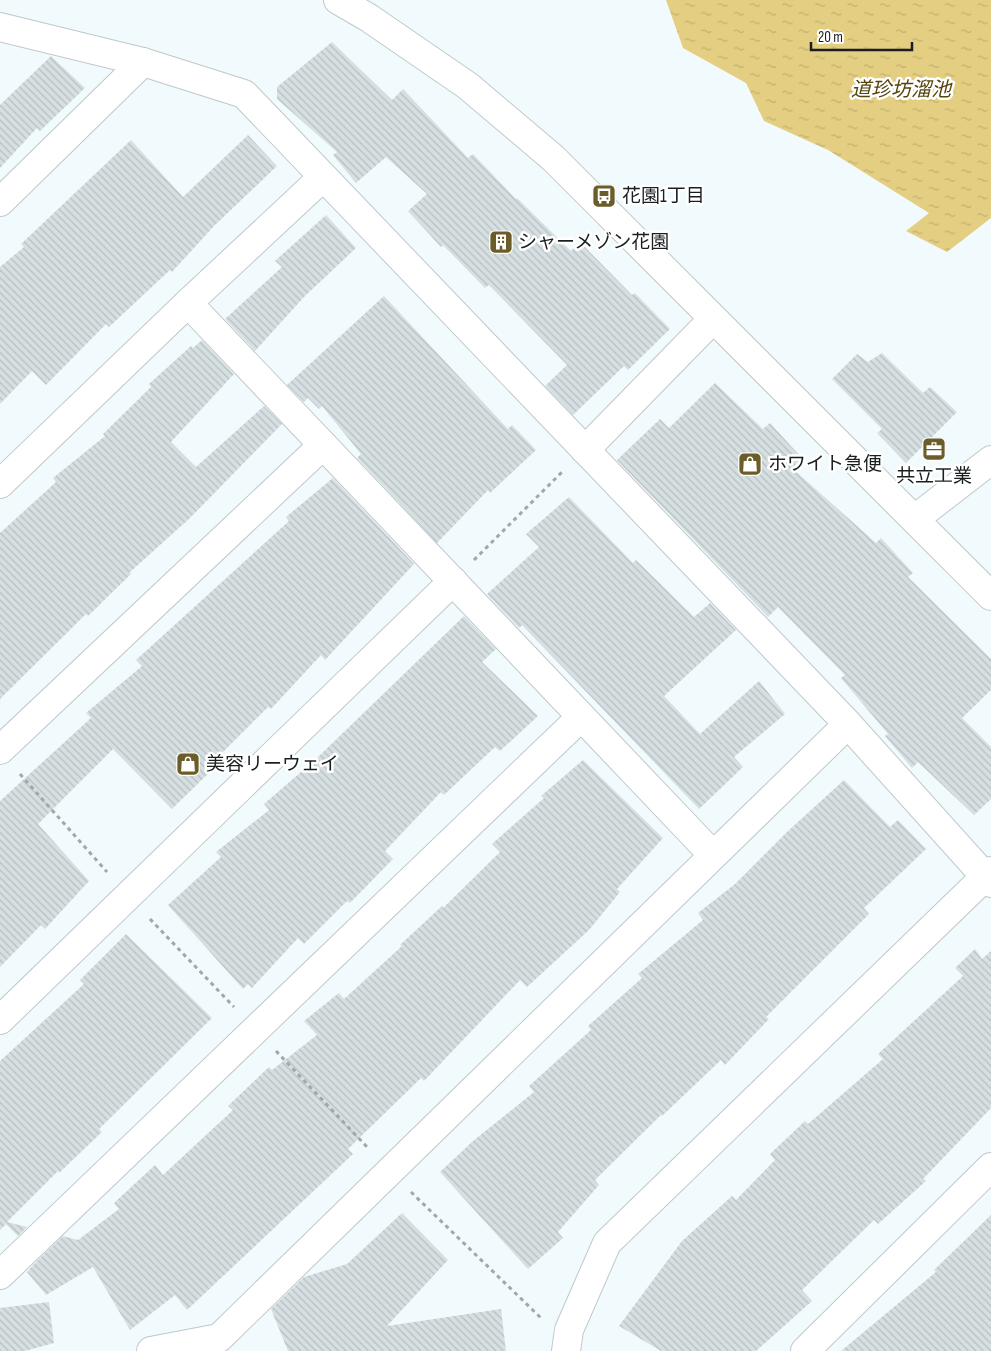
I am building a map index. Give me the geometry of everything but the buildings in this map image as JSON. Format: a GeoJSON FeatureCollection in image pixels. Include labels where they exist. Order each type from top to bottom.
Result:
{"type":"FeatureCollection","features":[{"type":"Feature","properties":{"kind":"street"},"geometry":{"type":"LineString","coordinates":[[338,0],[369,18],[468,86],[553,158],[713,319],[916,518],[991,596]]}},
{"type":"Feature","properties":{"kind":"street"},"geometry":{"type":"LineString","coordinates":[[0,27],[143,62],[244,94],[848,724],[989,877],[607,1243],[569,1330],[566,1351]]}},
{"type":"Feature","properties":{"kind":"street"},"geometry":{"type":"LineString","coordinates":[[0,202],[143,62]]}},
{"type":"Feature","properties":{"kind":"street"},"geometry":{"type":"LineString","coordinates":[[0,484],[188,303],[323,177]]}},
{"type":"Feature","properties":{"kind":"street"},"geometry":{"type":"LineString","coordinates":[[188,303],[713,855]]}},
{"type":"Feature","properties":{"kind":"street"},"geometry":{"type":"LineString","coordinates":[[585,450],[713,319]]}},
{"type":"Feature","properties":{"kind":"street"},"geometry":{"type":"LineString","coordinates":[[0,750],[323,445]]}},
{"type":"Feature","properties":{"kind":"street"},"geometry":{"type":"LineString","coordinates":[[916,518],[991,460]]}},
{"type":"Feature","properties":{"kind":"street"},"geometry":{"type":"LineString","coordinates":[[0,1020],[453,581]]}},
{"type":"Feature","properties":{"kind":"street"},"geometry":{"type":"LineString","coordinates":[[0,1275],[581,717]]}},
{"type":"Feature","properties":{"kind":"street"},"geometry":{"type":"LineString","coordinates":[[151,1351],[220,1338],[848,724]]}},
{"type":"Feature","properties":{"kind":"street"},"geometry":{"type":"LineString","coordinates":[[805,1351],[991,1167]]}},
{"type":"Feature","properties":{"kind":"path"},"geometry":{"type":"LineString","coordinates":[[453,581],[585,450]]}},
{"type":"Feature","properties":{"kind":"water","name":"道珍坊溜池"},"geometry":{"type":"Polygon","coordinates":[[[666,0],[991,0],[991,218],[947,252],[906,231],[929,213],[828,150],[764,121],[746,83],[683,48],[666,0]]]}},
{"type":"Feature","properties":{"kind":"place","name":"花園1丁目"},"geometry":{"type":"Point","coordinates":[604,196]}},
{"type":"Feature","properties":{"kind":"place","name":"シャーメゾン花園"},"geometry":{"type":"Point","coordinates":[501,242]}},
{"type":"Feature","properties":{"kind":"place","name":"共立工業"},"geometry":{"type":"Point","coordinates":[934,449]}},
{"type":"Feature","properties":{"kind":"place","name":"ホワイト急便"},"geometry":{"type":"Point","coordinates":[750,464]}},
{"type":"Feature","properties":{"kind":"place","name":"美容リーウェイ"},"geometry":{"type":"Point","coordinates":[188,764]}}]}
